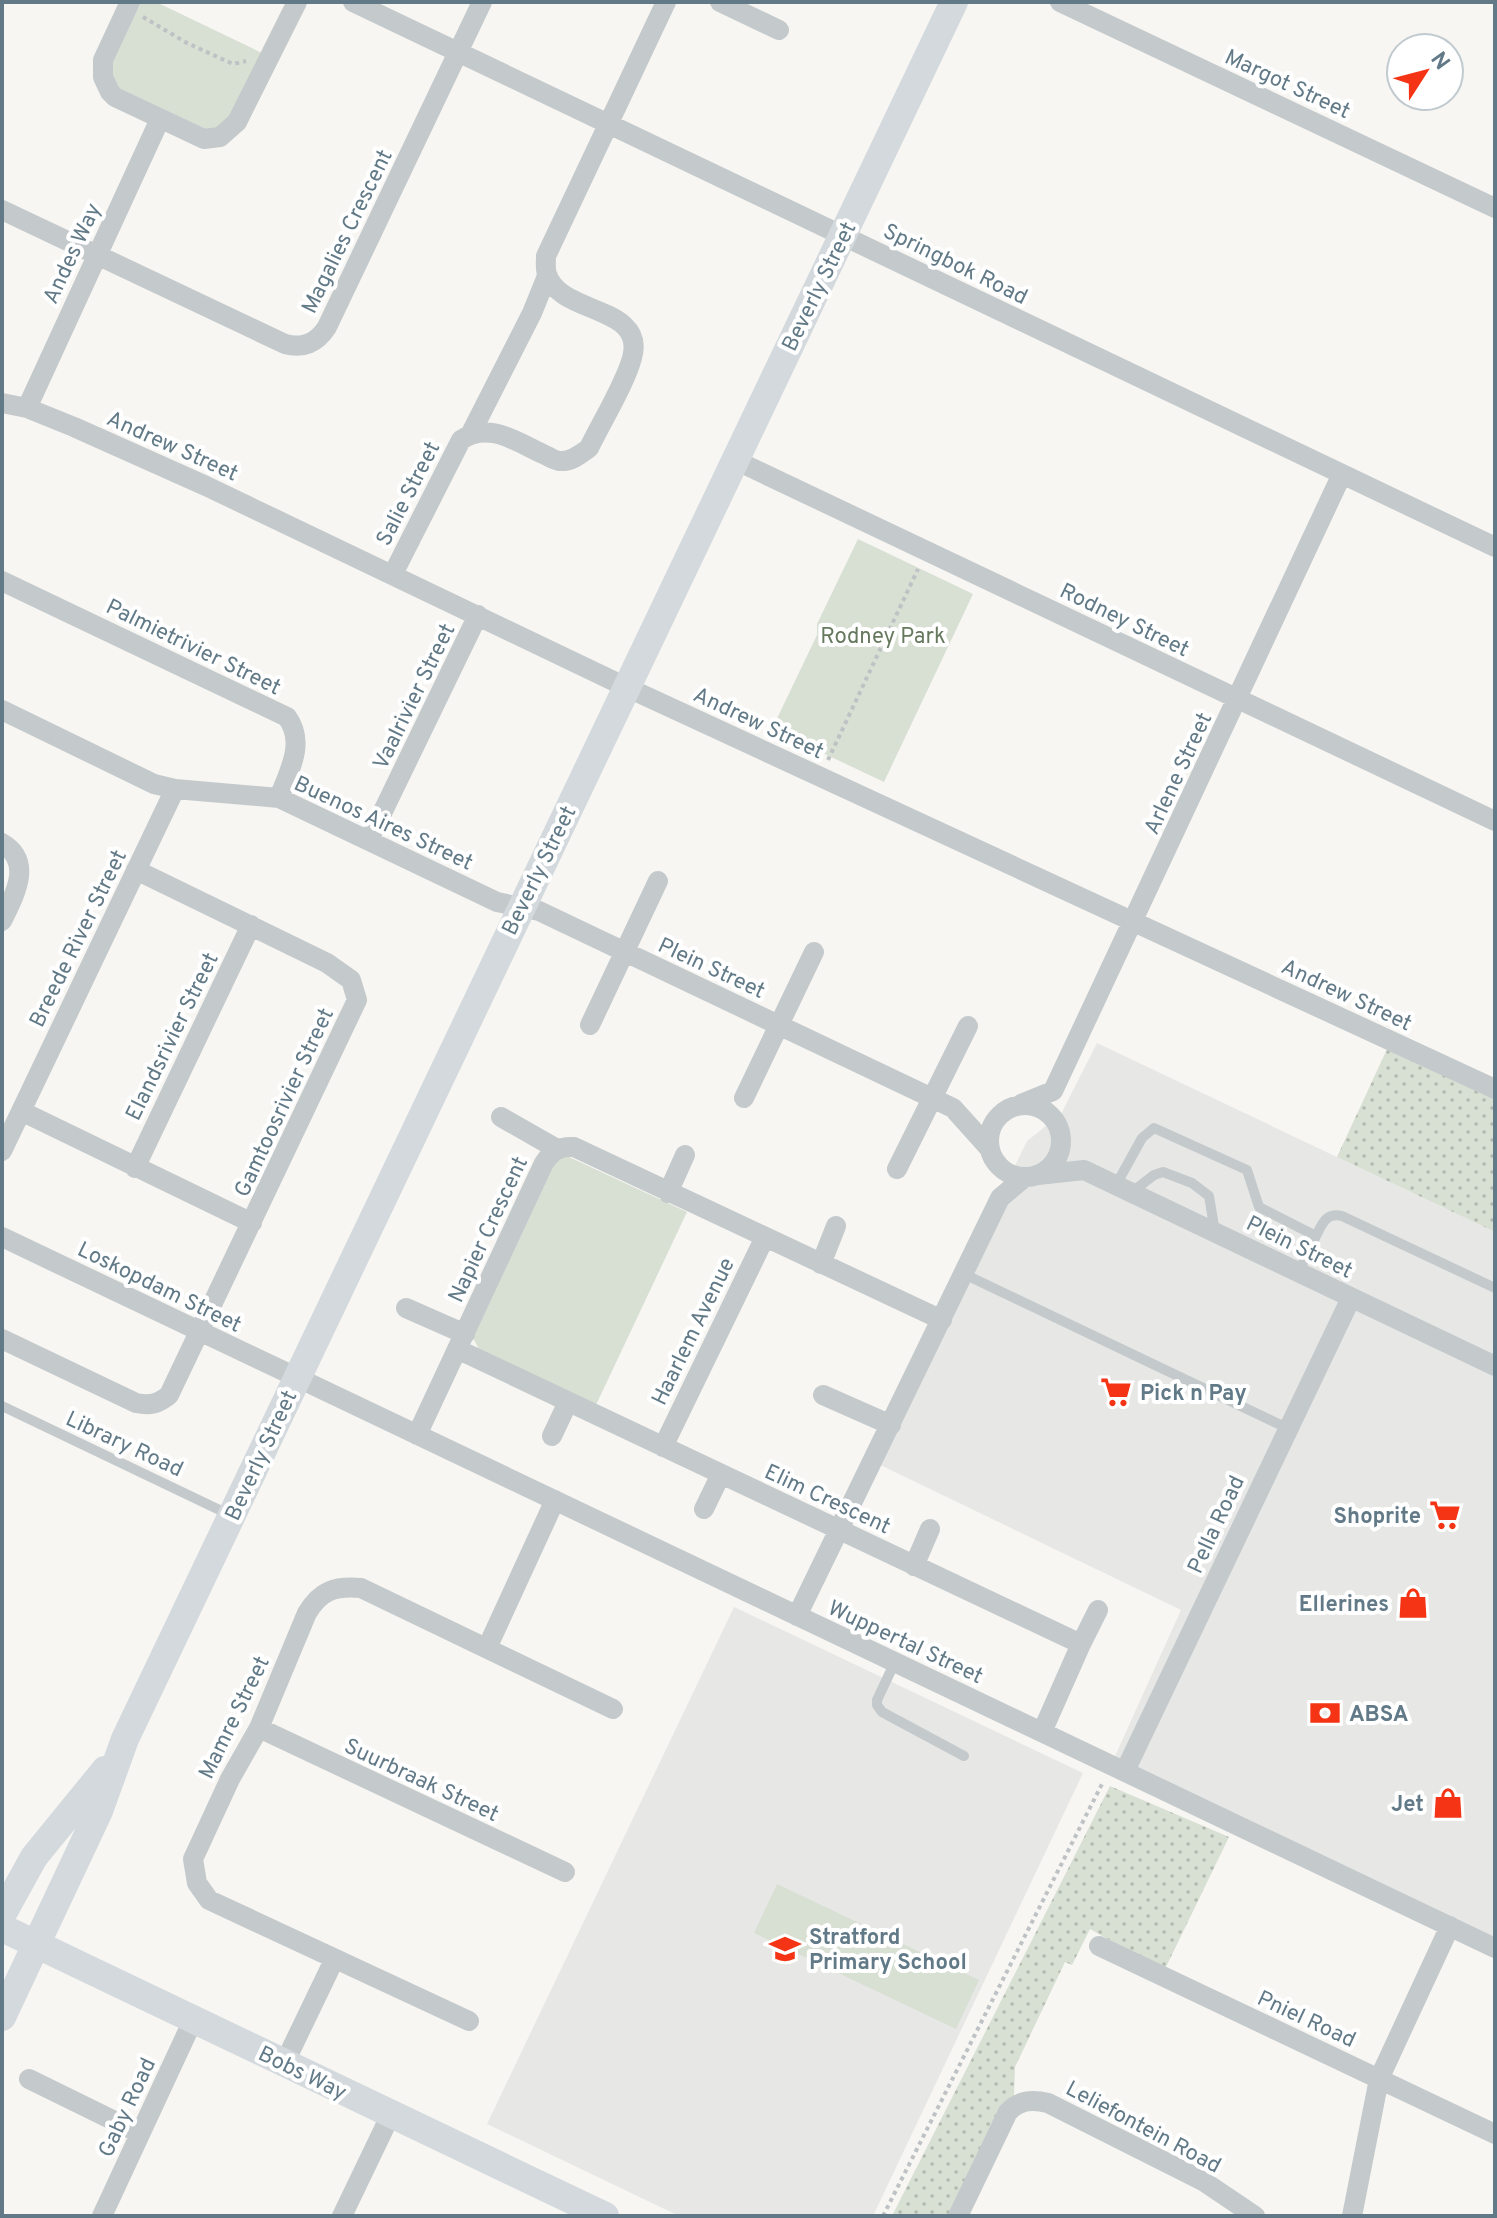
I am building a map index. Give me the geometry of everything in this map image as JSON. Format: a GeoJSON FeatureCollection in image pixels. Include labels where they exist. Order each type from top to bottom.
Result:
{"type":"FeatureCollection","features":[{"type":"Feature","properties":{"kind":"street"},"geometry":{"type":"LineString","coordinates":[[130,4],[103,60],[103,77],[115,97],[204,139],[220,137],[237,122],[297,2]]}},
{"type":"Feature","properties":{"kind":"street","name":"Springbok Road"},"geometry":{"type":"LineString","coordinates":[[353,2],[1495,547]]}},
{"type":"Feature","properties":{"kind":"street","name":"Magalies Crescent"},"geometry":{"type":"LineString","coordinates":[[2,210],[285,344],[311,343],[327,327],[482,2]]}},
{"type":"Feature","properties":{"kind":"street"},"geometry":{"type":"LineString","coordinates":[[471,433],[532,313],[547,276],[546,256],[666,2]]}},
{"type":"Feature","properties":{"kind":"street"},"geometry":{"type":"LineString","coordinates":[[720,2],[779,30]]}},
{"type":"Feature","properties":{"kind":"street","name":"Beverly Street"},"geometry":{"type":"LineString","coordinates":[[2,2017],[99,1811],[125,1739],[954,2]]}},
{"type":"Feature","properties":{"kind":"street","name":"Margot Street"},"geometry":{"type":"LineString","coordinates":[[1060,2],[1495,208]]}},
{"type":"Feature","properties":{"kind":"street","name":"Andes Way"},"geometry":{"type":"LineString","coordinates":[[27,408],[160,119]]}},
{"type":"Feature","properties":{"kind":"street","name":"Salie Street"},"geometry":{"type":"LineString","coordinates":[[393,574],[454,452],[461,440],[471,433],[496,433],[560,461],[579,456],[589,448],[632,360],[633,338],[619,321],[559,291],[547,276]]}},
{"type":"Feature","properties":{"kind":"street","name":"Andrew Street"},"geometry":{"type":"LineString","coordinates":[[2,403],[27,408],[206,486],[626,687],[1495,1089]]}},
{"type":"Feature","properties":{"kind":"street","name":"Rodney Street"},"geometry":{"type":"LineString","coordinates":[[735,460],[1495,821]]}},
{"type":"Feature","properties":{"kind":"street","name":"Arlene Street"},"geometry":{"type":"LineString","coordinates":[[1053,1091],[1135,922],[1342,474]]}},
{"type":"Feature","properties":{"kind":"street","name":"Palmietrivier Street"},"geometry":{"type":"LineString","coordinates":[[2,581],[287,717],[297,739],[279,798]]}},
{"type":"Feature","properties":{"kind":"street","name":"Vaalrivier Street"},"geometry":{"type":"LineString","coordinates":[[369,840],[478,615]]}},
{"type":"Feature","properties":{"kind":"street","name":"Buenos Aires Street"},"geometry":{"type":"LineString","coordinates":[[2,710],[154,784],[175,789],[279,798],[497,902],[520,907]]}},
{"type":"Feature","properties":{"kind":"street","name":"Breede River Street"},"geometry":{"type":"LineString","coordinates":[[2,1151],[175,789]]}},
{"type":"Feature","properties":{"kind":"street"},"geometry":{"type":"LineString","coordinates":[[2,843],[15,856],[20,869],[20,883],[2,921]]}},
{"type":"Feature","properties":{"kind":"street","name":"Gamtoosrivier Street"},"geometry":{"type":"LineString","coordinates":[[2,1339],[147,1406],[169,1395],[357,1000],[351,980],[344,974],[136,870]]}},
{"type":"Feature","properties":{"kind":"street","name":"Plein Street"},"geometry":{"type":"LineString","coordinates":[[590,1025],[658,881]]}},
{"type":"Feature","properties":{"kind":"street","name":"Plein Street"},"geometry":{"type":"LineString","coordinates":[[520,907],[539,911],[953,1108],[981,1110],[1015,1106]]}},
{"type":"Feature","properties":{"kind":"street","name":"Elandsrivier Street"},"geometry":{"type":"LineString","coordinates":[[135,1168],[251,925]]}},
{"type":"Feature","properties":{"kind":"street","name":"Plein Street"},"geometry":{"type":"LineString","coordinates":[[744,1098],[814,952]]}},
{"type":"Feature","properties":{"kind":"street"},"geometry":{"type":"LineString","coordinates":[[897,1169],[968,1026]]}},
{"type":"Feature","properties":{"kind":"street"},"geometry":{"type":"LineString","coordinates":[[797,1616],[1000,1198],[1055,1161],[1060,1114],[1053,1091],[1015,1106],[999,1115],[992,1125],[991,1154],[1000,1198]]}},
{"type":"Feature","properties":{"kind":"street"},"geometry":{"type":"LineString","coordinates":[[1015,1106],[1033,1105],[1045,1110],[1054,1120],[1060,1136]]}},
{"type":"Feature","properties":{"kind":"street","name":"Plein Street"},"geometry":{"type":"LineString","coordinates":[[953,1108],[991,1154]]}},
{"type":"Feature","properties":{"kind":"street"},"geometry":{"type":"LineString","coordinates":[[21,1111],[252,1223]]}},
{"type":"Feature","properties":{"kind":"street","name":"Napier Crescent"},"geometry":{"type":"LineString","coordinates":[[501,1117],[557,1149],[574,1147],[942,1320]]}},
{"type":"Feature","properties":{"kind":"street","name":"Plein Street"},"geometry":{"type":"LineString","coordinates":[[1060,1136],[1084,1170],[1495,1366]]}},
{"type":"Feature","properties":{"kind":"street","name":"Napier Crescent"},"geometry":{"type":"LineString","coordinates":[[417,1435],[544,1163],[557,1149]]}},
{"type":"Feature","properties":{"kind":"street"},"geometry":{"type":"LineString","coordinates":[[991,1154],[1012,1175],[1084,1170]]}},
{"type":"Feature","properties":{"kind":"street"},"geometry":{"type":"LineString","coordinates":[[668,1193],[685,1155]]}},
{"type":"Feature","properties":{"kind":"street"},"geometry":{"type":"LineString","coordinates":[[821,1264],[836,1226]]}},
{"type":"Feature","properties":{"kind":"street","name":"Loskopdam Street"},"geometry":{"type":"LineString","coordinates":[[2,1237],[297,1378]]}},
{"type":"Feature","properties":{"kind":"street","name":"Haarlem Avenue"},"geometry":{"type":"LineString","coordinates":[[663,1447],[765,1237]]}},
{"type":"Feature","properties":{"kind":"street","name":"Pella Road"},"geometry":{"type":"LineString","coordinates":[[1118,1768],[1351,1298]]}},
{"type":"Feature","properties":{"kind":"street","name":"Napier Crescent"},"geometry":{"type":"LineString","coordinates":[[406,1308],[461,1341]]}},
{"type":"Feature","properties":{"kind":"street","name":"Elim Crescent"},"geometry":{"type":"LineString","coordinates":[[461,1341],[568,1402],[1081,1644]]}},
{"type":"Feature","properties":{"kind":"street","name":"Wuppertal Street"},"geometry":{"type":"LineString","coordinates":[[297,1378],[1495,1948]]}},
{"type":"Feature","properties":{"kind":"street"},"geometry":{"type":"LineString","coordinates":[[823,1395],[891,1425]]}},
{"type":"Feature","properties":{"kind":"street"},"geometry":{"type":"LineString","coordinates":[[552,1436],[568,1402]]}},
{"type":"Feature","properties":{"kind":"street"},"geometry":{"type":"LineString","coordinates":[[704,1509],[721,1474]]}},
{"type":"Feature","properties":{"kind":"street"},"geometry":{"type":"LineString","coordinates":[[487,1648],[555,1500]]}},
{"type":"Feature","properties":{"kind":"street"},"geometry":{"type":"LineString","coordinates":[[914,1566],[930,1529]]}},
{"type":"Feature","properties":{"kind":"street","name":"Mamre Street"},"geometry":{"type":"LineString","coordinates":[[469,2021],[209,1900],[197,1883],[193,1859],[230,1779],[259,1728],[307,1613],[317,1597],[330,1589],[361,1588],[613,1709]]}},
{"type":"Feature","properties":{"kind":"street"},"geometry":{"type":"LineString","coordinates":[[1042,1732],[1098,1610]]}},
{"type":"Feature","properties":{"kind":"street","name":"Suurbraak Street"},"geometry":{"type":"LineString","coordinates":[[259,1728],[565,1872]]}},
{"type":"Feature","properties":{"kind":"street","name":"Beverly Street"},"geometry":{"type":"LineString","coordinates":[[2,1915],[34,1857],[98,1782],[125,1739]]}},
{"type":"Feature","properties":{"kind":"street"},"geometry":{"type":"LineString","coordinates":[[1352,2216],[1379,2079],[1450,1926]]}},
{"type":"Feature","properties":{"kind":"street","name":"Bobs Way"},"geometry":{"type":"LineString","coordinates":[[2,1928],[194,2018],[592,2213]]}},
{"type":"Feature","properties":{"kind":"street","name":"Pniel Road"},"geometry":{"type":"LineString","coordinates":[[1099,1946],[1495,2134]]}},
{"type":"Feature","properties":{"kind":"street"},"geometry":{"type":"LineString","coordinates":[[284,2064],[334,1960]]}},
{"type":"Feature","properties":{"kind":"street","name":"Gaby Road"},"geometry":{"type":"LineString","coordinates":[[102,2216],[194,2018]]}},
{"type":"Feature","properties":{"kind":"street"},"geometry":{"type":"LineString","coordinates":[[29,2079],[139,2133]]}},
{"type":"Feature","properties":{"kind":"street","name":"Leliefontein Road"},"geometry":{"type":"LineString","coordinates":[[958,2216],[1008,2112],[1023,2102],[1033,2100],[1048,2103],[1203,2181],[1255,2216]]}},
{"type":"Feature","properties":{"kind":"street"},"geometry":{"type":"LineString","coordinates":[[342,2216],[391,2114]]}},
{"type":"Feature","properties":{"kind":"lane"},"geometry":{"type":"LineString","coordinates":[[1124,1189],[1146,1132],[1158,1128],[1247,1170],[1259,1207],[1316,1236]]}},
{"type":"Feature","properties":{"kind":"lane"},"geometry":{"type":"LineString","coordinates":[[1124,1189],[1163,1172],[1192,1183],[1209,1196],[1215,1232]]}},
{"type":"Feature","properties":{"kind":"lane"},"geometry":{"type":"LineString","coordinates":[[1298,1273],[1324,1220],[1329,1216],[1342,1216],[1495,1288]]}},
{"type":"Feature","properties":{"kind":"lane"},"geometry":{"type":"LineString","coordinates":[[964,1274],[1287,1428]]}},
{"type":"Feature","properties":{"kind":"lane","name":"Library Road"},"geometry":{"type":"LineString","coordinates":[[2,1406],[232,1516]]}},
{"type":"Feature","properties":{"kind":"lane"},"geometry":{"type":"LineString","coordinates":[[895,1662],[877,1700],[882,1712],[964,1756]]}},
{"type":"Feature","properties":{"kind":"path"},"geometry":{"type":"LineString","coordinates":[[130,4],[142,17],[221,59],[233,64],[252,60],[266,65]]}},
{"type":"Feature","properties":{"kind":"path"},"geometry":{"type":"LineString","coordinates":[[820,776],[926,551]]}},
{"type":"Feature","properties":{"kind":"path"},"geometry":{"type":"LineString","coordinates":[[883,2216],[1118,1768]]}},
{"type":"Feature","properties":{"kind":"shaded area"},"geometry":{"type":"Polygon","coordinates":[[[1097,1043],[1495,1232],[1495,1947],[1111,1765],[1181,1610],[872,1461],[1027,1141],[1061,1114],[1097,1043]]]}},
{"type":"Feature","properties":{"kind":"shaded area","name":"Stratford Primary School"},"geometry":{"type":"Polygon","coordinates":[[[734,1607],[1083,1773],[873,2216],[679,2216],[487,2124],[734,1607]]]}},
{"type":"Feature","properties":{"kind":"green space"},"geometry":{"type":"Polygon","coordinates":[[[141,2],[156,2],[262,53],[227,124],[210,131],[115,86],[111,65],[141,2]]]}},
{"type":"Feature","properties":{"kind":"green space","name":"Rodney Park"},"geometry":{"type":"Polygon","coordinates":[[[858,539],[973,594],[884,782],[772,729],[858,539]]]}},
{"type":"Feature","properties":{"kind":"green space"},"geometry":{"type":"Polygon","coordinates":[[[1388,1047],[1495,1098],[1495,1232],[1337,1157],[1388,1047]]]}},
{"type":"Feature","properties":{"kind":"green space"},"geometry":{"type":"Polygon","coordinates":[[[569,1157],[687,1212],[596,1405],[479,1349],[473,1338],[555,1163],[560,1158],[569,1157]]]}},
{"type":"Feature","properties":{"kind":"green space"},"geometry":{"type":"Polygon","coordinates":[[[1110,1786],[1229,1837],[1164,1971],[1090,1929],[1072,1965],[1065,1962],[1015,2067],[1014,2096],[949,2216],[892,2216],[1110,1786]]]}},
{"type":"Feature","properties":{"kind":"green space"},"geometry":{"type":"Polygon","coordinates":[[[777,1884],[979,1980],[956,2029],[754,1933],[777,1884]]]}},
{"type":"Feature","properties":{"kind":"place","name":"Pick n Pay"},"geometry":{"type":"Point","coordinates":[1116,1392]}},
{"type":"Feature","properties":{"kind":"place","name":"Shoprite"},"geometry":{"type":"Point","coordinates":[1445,1515]}},
{"type":"Feature","properties":{"kind":"place","name":"Ellerines"},"geometry":{"type":"Point","coordinates":[1413,1603]}},
{"type":"Feature","properties":{"kind":"place","name":"ABSA"},"geometry":{"type":"Point","coordinates":[1325,1713]}},
{"type":"Feature","properties":{"kind":"place","name":"Jet"},"geometry":{"type":"Point","coordinates":[1448,1803]}},
{"type":"Feature","properties":{"kind":"place","name":"Stratford Primary School"},"geometry":{"type":"Point","coordinates":[785,1949]}}]}
